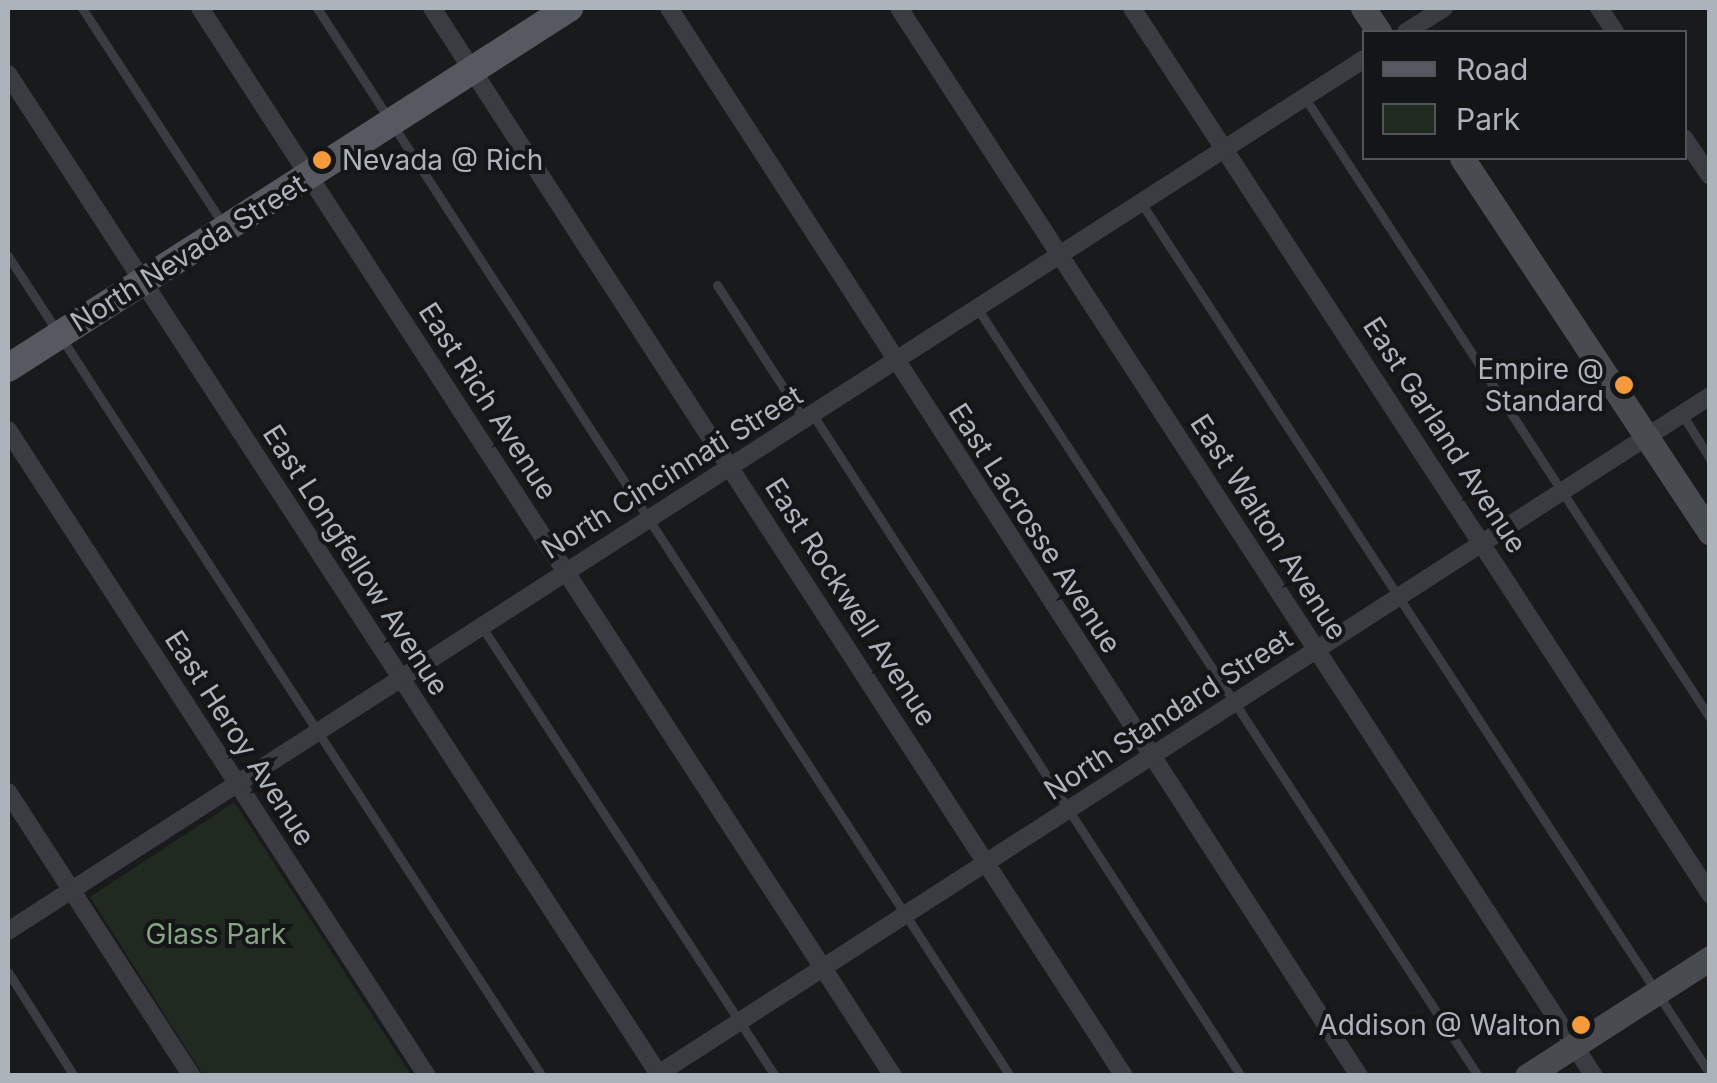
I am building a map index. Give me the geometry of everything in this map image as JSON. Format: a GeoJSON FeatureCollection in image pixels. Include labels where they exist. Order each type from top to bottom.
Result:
{"type":"FeatureCollection","features":[{"type":"Feature","properties":{"kind":"main road","name":"North Nevada Street"},"geometry":{"type":"LineString","coordinates":[[8,368],[472,70],[558,10]]}},
{"type":"Feature","properties":{"kind":"street","name":"East Rich Avenue"},"geometry":{"type":"LineString","coordinates":[[200,8],[893,1076]]}},
{"type":"Feature","properties":{"kind":"street","name":"East Rockwell Avenue"},"geometry":{"type":"LineString","coordinates":[[432,8],[1124,1076]]}},
{"type":"Feature","properties":{"kind":"street","name":"East Lacrosse Avenue"},"geometry":{"type":"LineString","coordinates":[[669,8],[893,362],[1154,757],[1358,1076]]}},
{"type":"Feature","properties":{"kind":"street","name":"East Walton Avenue"},"geometry":{"type":"LineString","coordinates":[[898,8],[1594,1076]]}},
{"type":"Feature","properties":{"kind":"street","name":"East Garland Avenue"},"geometry":{"type":"LineString","coordinates":[[1132,8],[1710,894]]}},
{"type":"Feature","properties":{"kind":"street"},"geometry":{"type":"LineString","coordinates":[[1363,8],[1378,30]]}},
{"type":"Feature","properties":{"kind":"street"},"geometry":{"type":"LineString","coordinates":[[1409,30],[1444,8]]}},
{"type":"Feature","properties":{"kind":"street"},"geometry":{"type":"LineString","coordinates":[[1598,8],[1614,30]]}},
{"type":"Feature","properties":{"kind":"street","name":"North Cincinnati Street"},"geometry":{"type":"LineString","coordinates":[[8,931],[481,625],[979,311],[1362,61]]}},
{"type":"Feature","properties":{"kind":"street","name":"East Longfellow Avenue"},"geometry":{"type":"LineString","coordinates":[[8,74],[658,1075]]}},
{"type":"Feature","properties":{"kind":"street"},"geometry":{"type":"LineString","coordinates":[[1687,142],[1710,176]]}},
{"type":"Feature","properties":{"kind":"street"},"geometry":{"type":"LineString","coordinates":[[1463,160],[1710,532]]}},
{"type":"Feature","properties":{"kind":"street","name":"North Standard Street"},"geometry":{"type":"LineString","coordinates":[[658,1075],[1710,396]]}},
{"type":"Feature","properties":{"kind":"street","name":"East Heroy Avenue"},"geometry":{"type":"LineString","coordinates":[[8,430],[427,1076]]}},
{"type":"Feature","properties":{"kind":"street"},"geometry":{"type":"LineString","coordinates":[[8,792],[192,1076]]}},
{"type":"Feature","properties":{"kind":"street"},"geometry":{"type":"LineString","coordinates":[[1527,1076],[1710,958]]}},
{"type":"Feature","properties":{"kind":"lane"},"geometry":{"type":"LineString","coordinates":[[82,8],[226,228]]}},
{"type":"Feature","properties":{"kind":"lane"},"geometry":{"type":"LineString","coordinates":[[318,8],[1010,1076]]}},
{"type":"Feature","properties":{"kind":"lane"},"geometry":{"type":"LineString","coordinates":[[1305,98],[1710,718]]}},
{"type":"Feature","properties":{"kind":"lane"},"geometry":{"type":"LineString","coordinates":[[1142,204],[1710,1074]]}},
{"type":"Feature","properties":{"kind":"lane"},"geometry":{"type":"LineString","coordinates":[[8,256],[542,1076]]}},
{"type":"Feature","properties":{"kind":"lane"},"geometry":{"type":"LineString","coordinates":[[717,285],[1070,810],[1240,1076]]}},
{"type":"Feature","properties":{"kind":"lane"},"geometry":{"type":"LineString","coordinates":[[979,311],[1238,702],[1478,1076]]}},
{"type":"Feature","properties":{"kind":"lane"},"geometry":{"type":"LineString","coordinates":[[1682,414],[1710,458]]}},
{"type":"Feature","properties":{"kind":"lane"},"geometry":{"type":"LineString","coordinates":[[481,625],[776,1076]]}},
{"type":"Feature","properties":{"kind":"lane"},"geometry":{"type":"LineString","coordinates":[[8,972],[74,1076]]}},
{"type":"Feature","properties":{"kind":"green space","name":"Glass Park"},"geometry":{"type":"Polygon","coordinates":[[[233,803],[411,1075],[203,1075],[90,897],[233,803]]]}},
{"type":"Feature","properties":{"kind":"place","name":"Nevada @ Rich"},"geometry":{"type":"Point","coordinates":[322,160]}},
{"type":"Feature","properties":{"kind":"place","name":"Empire @ Standard"},"geometry":{"type":"Point","coordinates":[1624,385]}},
{"type":"Feature","properties":{"kind":"place","name":"Addison @ Walton"},"geometry":{"type":"Point","coordinates":[1581,1025]}}]}
